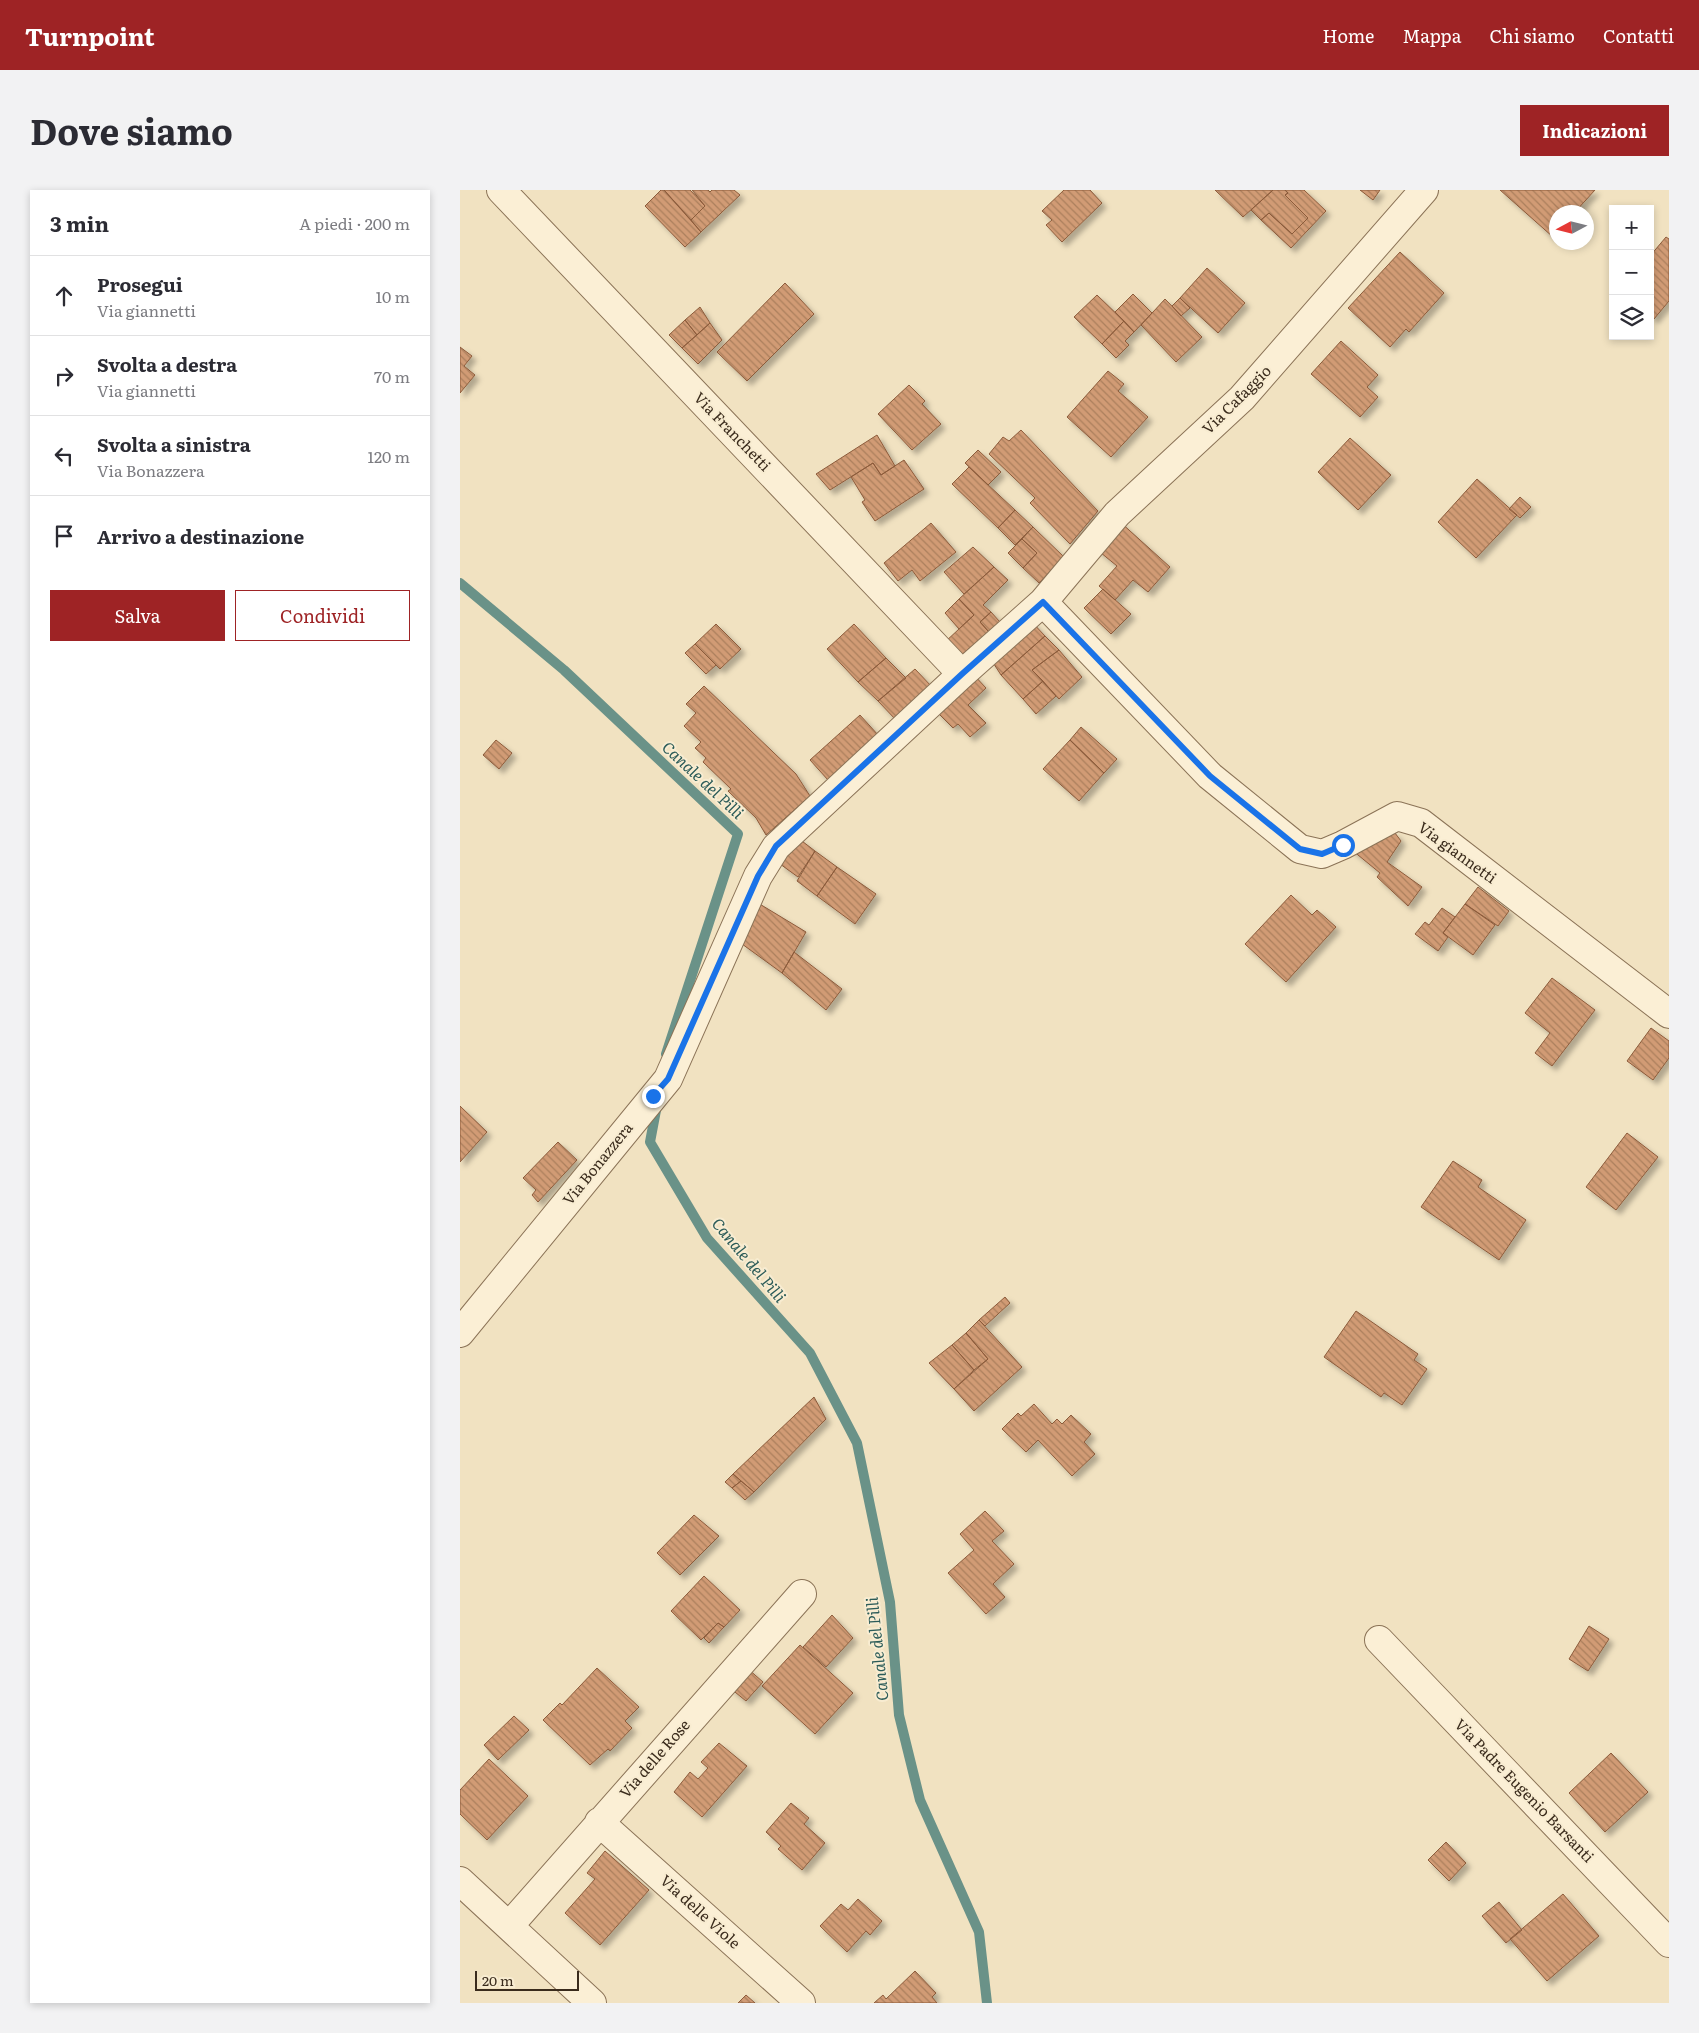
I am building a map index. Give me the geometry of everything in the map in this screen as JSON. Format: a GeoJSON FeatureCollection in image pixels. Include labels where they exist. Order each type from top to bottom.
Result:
{"type":"FeatureCollection","features":[{"type":"Feature","properties":{"kind":"street","name":"Via Franchetti"},"geometry":{"type":"LineString","coordinates":[[501,190],[962,674]]}},
{"type":"Feature","properties":{"kind":"street","name":"Via Cafaggio"},"geometry":{"type":"LineString","coordinates":[[1043,602],[1117,514],[1242,398],[1424,190]]}},
{"type":"Feature","properties":{"kind":"street","name":"Via Bonazzera"},"geometry":{"type":"LineString","coordinates":[[460,1333],[661,1087],[758,876],[776,846],[1043,602]]}},
{"type":"Feature","properties":{"kind":"street","name":"Via giannetti"},"geometry":{"type":"LineString","coordinates":[[1043,602],[1210,776],[1300,849],[1322,854],[1397,816],[1421,824],[1669,1014]]}},
{"type":"Feature","properties":{"kind":"street","name":"Via delle Rose"},"geometry":{"type":"LineString","coordinates":[[509,1926],[802,1594]]}},
{"type":"Feature","properties":{"kind":"street","name":"Via Padre Eugenio Barsanti"},"geometry":{"type":"LineString","coordinates":[[1379,1640],[1669,1943]]}},
{"type":"Feature","properties":{"kind":"street","name":"Via delle Viole"},"geometry":{"type":"LineString","coordinates":[[600,1822],[801,2003]]}},
{"type":"Feature","properties":{"kind":"street"},"geometry":{"type":"LineString","coordinates":[[460,1881],[592,2003]]}},
{"type":"Feature","properties":{"kind":"building"},"geometry":{"type":"Polygon","coordinates":[[[661,190],[664,190],[701,232],[685,247],[645,206],[661,190]]]}},
{"type":"Feature","properties":{"kind":"building"},"geometry":{"type":"Polygon","coordinates":[[[664,190],[690,190],[705,206],[691,220],[664,190]]]}},
{"type":"Feature","properties":{"kind":"building"},"geometry":{"type":"Polygon","coordinates":[[[692,190],[708,190],[710,192],[712,190],[734,190],[740,195],[701,232],[691,220],[705,206],[692,190]]]}},
{"type":"Feature","properties":{"kind":"building"},"geometry":{"type":"Polygon","coordinates":[[[1064,190],[1090,190],[1102,203],[1062,242],[1046,225],[1052,220],[1042,211],[1064,190]]]}},
{"type":"Feature","properties":{"kind":"building"},"geometry":{"type":"Polygon","coordinates":[[[1215,190],[1273,190],[1243,217],[1215,190]]]}},
{"type":"Feature","properties":{"kind":"building"},"geometry":{"type":"Polygon","coordinates":[[[1273,190],[1285,190],[1288,193],[1285,195],[1308,218],[1292,234],[1269,213],[1261,220],[1251,210],[1273,190]]]}},
{"type":"Feature","properties":{"kind":"building"},"geometry":{"type":"Polygon","coordinates":[[[1285,190],[1304,190],[1326,211],[1291,248],[1261,220],[1269,213],[1292,234],[1308,218],[1285,195],[1288,193],[1285,190]]]}},
{"type":"Feature","properties":{"kind":"building"},"geometry":{"type":"Polygon","coordinates":[[[1360,190],[1380,190],[1373,200],[1360,190]]]}},
{"type":"Feature","properties":{"kind":"building"},"geometry":{"type":"Polygon","coordinates":[[[1500,190],[1595,190],[1581,205],[1549,205],[1549,233],[1500,190]]]}},
{"type":"Feature","properties":{"kind":"building"},"geometry":{"type":"Polygon","coordinates":[[[1666,237],[1669,239],[1669,301],[1654,319],[1654,295],[1654,251],[1666,237]]]}},
{"type":"Feature","properties":{"kind":"building"},"geometry":{"type":"Polygon","coordinates":[[[1400,252],[1444,293],[1409,332],[1406,329],[1390,347],[1348,308],[1400,252]]]}},
{"type":"Feature","properties":{"kind":"building"},"geometry":{"type":"Polygon","coordinates":[[[1207,268],[1245,303],[1218,333],[1180,298],[1207,268]]]}},
{"type":"Feature","properties":{"kind":"building"},"geometry":{"type":"Polygon","coordinates":[[[785,283],[814,314],[747,381],[717,352],[785,283]]]}},
{"type":"Feature","properties":{"kind":"building"},"geometry":{"type":"Polygon","coordinates":[[[1133,294],[1152,313],[1134,332],[1115,312],[1133,294]]]}},
{"type":"Feature","properties":{"kind":"building"},"geometry":{"type":"Polygon","coordinates":[[[1097,295],[1124,321],[1102,344],[1074,317],[1097,295]]]}},
{"type":"Feature","properties":{"kind":"building"},"geometry":{"type":"Polygon","coordinates":[[[1180,298],[1190,308],[1181,316],[1172,306],[1180,298]]]}},
{"type":"Feature","properties":{"kind":"building"},"geometry":{"type":"Polygon","coordinates":[[[1165,299],[1202,337],[1176,362],[1141,325],[1165,299]]]}},
{"type":"Feature","properties":{"kind":"building"},"geometry":{"type":"Polygon","coordinates":[[[700,307],[710,323],[697,335],[685,320],[700,307]]]}},
{"type":"Feature","properties":{"kind":"building"},"geometry":{"type":"Polygon","coordinates":[[[685,320],[697,335],[682,348],[669,335],[685,320]]]}},
{"type":"Feature","properties":{"kind":"building"},"geometry":{"type":"Polygon","coordinates":[[[1124,321],[1134,332],[1125,341],[1129,345],[1116,358],[1102,344],[1124,321]]]}},
{"type":"Feature","properties":{"kind":"building"},"geometry":{"type":"Polygon","coordinates":[[[710,323],[722,340],[698,364],[682,348],[710,323]]]}},
{"type":"Feature","properties":{"kind":"building"},"geometry":{"type":"Polygon","coordinates":[[[1341,341],[1378,375],[1367,387],[1378,397],[1360,417],[1311,374],[1341,341]]]}},
{"type":"Feature","properties":{"kind":"building"},"geometry":{"type":"Polygon","coordinates":[[[460,347],[472,356],[464,366],[475,375],[460,393],[460,347]]]}},
{"type":"Feature","properties":{"kind":"building"},"geometry":{"type":"Polygon","coordinates":[[[1108,371],[1124,384],[1118,391],[1148,417],[1111,457],[1067,417],[1108,371]]]}},
{"type":"Feature","properties":{"kind":"building"},"geometry":{"type":"Polygon","coordinates":[[[909,385],[925,401],[922,404],[941,424],[912,450],[878,414],[909,385]]]}},
{"type":"Feature","properties":{"kind":"building"},"geometry":{"type":"Polygon","coordinates":[[[1021,430],[1098,511],[1070,544],[1030,503],[1035,498],[989,454],[1003,437],[1009,441],[1021,430]]]}},
{"type":"Feature","properties":{"kind":"building"},"geometry":{"type":"Polygon","coordinates":[[[877,435],[895,466],[881,475],[873,463],[830,490],[816,474],[877,435]]]}},
{"type":"Feature","properties":{"kind":"building"},"geometry":{"type":"Polygon","coordinates":[[[1350,438],[1391,475],[1358,510],[1318,472],[1350,438]]]}},
{"type":"Feature","properties":{"kind":"building"},"geometry":{"type":"Polygon","coordinates":[[[978,450],[1001,472],[988,485],[965,463],[978,450]]]}},
{"type":"Feature","properties":{"kind":"building"},"geometry":{"type":"Polygon","coordinates":[[[904,460],[924,489],[875,521],[862,502],[865,500],[851,477],[873,463],[881,475],[904,460]]]}},
{"type":"Feature","properties":{"kind":"building"},"geometry":{"type":"Polygon","coordinates":[[[969,467],[1015,510],[998,528],[952,484],[969,467]]]}},
{"type":"Feature","properties":{"kind":"building"},"geometry":{"type":"Polygon","coordinates":[[[1477,479],[1517,515],[1476,558],[1438,522],[1477,479]]]}},
{"type":"Feature","properties":{"kind":"building"},"geometry":{"type":"Polygon","coordinates":[[[1520,497],[1531,507],[1520,518],[1509,509],[1520,497]]]}},
{"type":"Feature","properties":{"kind":"building"},"geometry":{"type":"Polygon","coordinates":[[[1015,510],[1033,527],[1015,545],[998,528],[1015,510]]]}},
{"type":"Feature","properties":{"kind":"building"},"geometry":{"type":"Polygon","coordinates":[[[1119,521],[1170,567],[1148,592],[1133,580],[1115,600],[1099,586],[1117,566],[1095,548],[1119,521]]]}},
{"type":"Feature","properties":{"kind":"building"},"geometry":{"type":"Polygon","coordinates":[[[931,523],[956,552],[920,581],[912,570],[898,581],[884,563],[931,523]]]}},
{"type":"Feature","properties":{"kind":"building"},"geometry":{"type":"Polygon","coordinates":[[[1033,527],[1064,557],[1039,583],[1023,568],[1037,553],[1022,539],[1033,527]]]}},
{"type":"Feature","properties":{"kind":"building"},"geometry":{"type":"Polygon","coordinates":[[[1022,539],[1037,553],[1023,568],[1008,553],[1022,539]]]}},
{"type":"Feature","properties":{"kind":"building"},"geometry":{"type":"Polygon","coordinates":[[[973,547],[994,567],[964,594],[944,572],[973,547]]]}},
{"type":"Feature","properties":{"kind":"building"},"geometry":{"type":"Polygon","coordinates":[[[994,567],[1008,580],[983,605],[991,612],[980,622],[989,632],[959,657],[945,642],[974,615],[959,599],[994,567]]]}},
{"type":"Feature","properties":{"kind":"building"},"geometry":{"type":"Polygon","coordinates":[[[1103,589],[1131,614],[1111,634],[1084,608],[1103,589]]]}},
{"type":"Feature","properties":{"kind":"building"},"geometry":{"type":"Polygon","coordinates":[[[959,599],[974,615],[959,629],[945,613],[959,599]]]}},
{"type":"Feature","properties":{"kind":"building"},"geometry":{"type":"Polygon","coordinates":[[[991,612],[1000,622],[989,632],[980,622],[991,612]]]}},
{"type":"Feature","properties":{"kind":"building"},"geometry":{"type":"Polygon","coordinates":[[[1031,621],[1045,636],[1001,675],[990,658],[1031,621]]]}},
{"type":"Feature","properties":{"kind":"building"},"geometry":{"type":"Polygon","coordinates":[[[716,624],[741,649],[720,669],[695,644],[716,624]]]}},
{"type":"Feature","properties":{"kind":"building"},"geometry":{"type":"Polygon","coordinates":[[[854,624],[886,658],[858,682],[827,649],[854,624]]]}},
{"type":"Feature","properties":{"kind":"building"},"geometry":{"type":"Polygon","coordinates":[[[1045,636],[1059,650],[1032,670],[1043,681],[1023,699],[1001,675],[1045,636]]]}},
{"type":"Feature","properties":{"kind":"building"},"geometry":{"type":"Polygon","coordinates":[[[695,644],[716,665],[706,674],[685,653],[695,644]]]}},
{"type":"Feature","properties":{"kind":"building"},"geometry":{"type":"Polygon","coordinates":[[[1059,650],[1082,677],[1059,699],[1032,670],[1059,650]]]}},
{"type":"Feature","properties":{"kind":"building"},"geometry":{"type":"Polygon","coordinates":[[[886,658],[906,678],[878,701],[858,682],[886,658]]]}},
{"type":"Feature","properties":{"kind":"building"},"geometry":{"type":"Polygon","coordinates":[[[915,669],[933,688],[896,720],[878,701],[915,669]]]}},
{"type":"Feature","properties":{"kind":"building"},"geometry":{"type":"Polygon","coordinates":[[[973,674],[986,688],[968,705],[986,723],[970,737],[958,724],[953,728],[935,710],[973,674]]]}},
{"type":"Feature","properties":{"kind":"building"},"geometry":{"type":"Polygon","coordinates":[[[1043,681],[1056,696],[1036,714],[1023,699],[1043,681]]]}},
{"type":"Feature","properties":{"kind":"building"},"geometry":{"type":"Polygon","coordinates":[[[704,686],[796,774],[810,796],[766,835],[756,818],[728,791],[731,789],[703,762],[706,758],[695,748],[701,742],[684,726],[696,713],[686,704],[704,686]]]}},
{"type":"Feature","properties":{"kind":"building"},"geometry":{"type":"Polygon","coordinates":[[[860,715],[879,736],[828,780],[810,760],[860,715]]]}},
{"type":"Feature","properties":{"kind":"building"},"geometry":{"type":"Polygon","coordinates":[[[1081,727],[1117,759],[1104,773],[1070,740],[1081,727]]]}},
{"type":"Feature","properties":{"kind":"building"},"geometry":{"type":"Polygon","coordinates":[[[496,740],[512,753],[499,769],[483,755],[496,740]]]}},
{"type":"Feature","properties":{"kind":"building"},"geometry":{"type":"Polygon","coordinates":[[[1070,740],[1104,773],[1079,801],[1043,769],[1070,740]]]}},
{"type":"Feature","properties":{"kind":"building"},"geometry":{"type":"Polygon","coordinates":[[[1395,833],[1401,841],[1387,862],[1422,887],[1408,906],[1377,877],[1380,873],[1347,846],[1362,839],[1395,833]]]}},
{"type":"Feature","properties":{"kind":"building"},"geometry":{"type":"Polygon","coordinates":[[[798,838],[815,851],[798,877],[780,864],[798,838]]]}},
{"type":"Feature","properties":{"kind":"building"},"geometry":{"type":"Polygon","coordinates":[[[815,851],[837,867],[817,896],[797,881],[815,851]]]}},
{"type":"Feature","properties":{"kind":"building"},"geometry":{"type":"Polygon","coordinates":[[[837,867],[876,894],[855,924],[817,896],[837,867]]]}},
{"type":"Feature","properties":{"kind":"building"},"geometry":{"type":"Polygon","coordinates":[[[1478,887],[1509,911],[1498,926],[1465,904],[1478,887]]]}},
{"type":"Feature","properties":{"kind":"building"},"geometry":{"type":"Polygon","coordinates":[[[1291,895],[1312,915],[1317,910],[1336,927],[1286,982],[1245,944],[1291,895]]]}},
{"type":"Feature","properties":{"kind":"building"},"geometry":{"type":"Polygon","coordinates":[[[758,903],[806,932],[782,973],[742,944],[758,903]]]}},
{"type":"Feature","properties":{"kind":"building"},"geometry":{"type":"Polygon","coordinates":[[[1465,904],[1495,925],[1473,955],[1443,933],[1465,904]]]}},
{"type":"Feature","properties":{"kind":"building"},"geometry":{"type":"Polygon","coordinates":[[[1442,908],[1455,917],[1443,933],[1448,937],[1438,951],[1415,934],[1425,922],[1429,925],[1442,908]]]}},
{"type":"Feature","properties":{"kind":"building"},"geometry":{"type":"Polygon","coordinates":[[[794,952],[842,989],[826,1010],[782,973],[794,952]]]}},
{"type":"Feature","properties":{"kind":"building"},"geometry":{"type":"Polygon","coordinates":[[[1552,978],[1595,1010],[1552,1066],[1535,1053],[1550,1033],[1525,1013],[1552,978]]]}},
{"type":"Feature","properties":{"kind":"building"},"geometry":{"type":"Polygon","coordinates":[[[1651,1028],[1669,1041],[1669,1058],[1653,1080],[1627,1061],[1651,1028]]]}},
{"type":"Feature","properties":{"kind":"building"},"geometry":{"type":"Polygon","coordinates":[[[460,1106],[487,1132],[460,1162],[460,1106]]]}},
{"type":"Feature","properties":{"kind":"building"},"geometry":{"type":"Polygon","coordinates":[[[1627,1133],[1658,1157],[1616,1210],[1586,1187],[1627,1133]]]}},
{"type":"Feature","properties":{"kind":"building"},"geometry":{"type":"Polygon","coordinates":[[[558,1142],[577,1160],[538,1202],[532,1195],[536,1190],[523,1178],[558,1142]]]}},
{"type":"Feature","properties":{"kind":"building"},"geometry":{"type":"Polygon","coordinates":[[[1453,1161],[1482,1180],[1478,1187],[1526,1220],[1499,1260],[1421,1207],[1453,1161]]]}},
{"type":"Feature","properties":{"kind":"building"},"geometry":{"type":"Polygon","coordinates":[[[1005,1297],[1010,1303],[985,1326],[979,1320],[1005,1297]]]}},
{"type":"Feature","properties":{"kind":"building"},"geometry":{"type":"Polygon","coordinates":[[[1356,1311],[1418,1354],[1414,1360],[1427,1369],[1402,1405],[1384,1393],[1381,1397],[1324,1357],[1356,1311]]]}},
{"type":"Feature","properties":{"kind":"building"},"geometry":{"type":"Polygon","coordinates":[[[979,1320],[1022,1367],[974,1411],[954,1389],[988,1359],[966,1333],[979,1320]]]}},
{"type":"Feature","properties":{"kind":"building"},"geometry":{"type":"Polygon","coordinates":[[[966,1333],[988,1359],[974,1370],[952,1345],[966,1333]]]}},
{"type":"Feature","properties":{"kind":"building"},"geometry":{"type":"Polygon","coordinates":[[[952,1345],[974,1370],[954,1389],[929,1363],[952,1345]]]}},
{"type":"Feature","properties":{"kind":"building"},"geometry":{"type":"Polygon","coordinates":[[[814,1397],[826,1419],[754,1492],[733,1474],[814,1397]]]}},
{"type":"Feature","properties":{"kind":"building"},"geometry":{"type":"Polygon","coordinates":[[[1034,1404],[1052,1424],[1057,1419],[1062,1424],[1071,1415],[1091,1434],[1084,1442],[1095,1454],[1072,1476],[1038,1440],[1026,1452],[1002,1429],[1018,1413],[1021,1416],[1034,1404]]]}},
{"type":"Feature","properties":{"kind":"building"},"geometry":{"type":"Polygon","coordinates":[[[733,1474],[741,1481],[732,1488],[725,1482],[733,1474]]]}},
{"type":"Feature","properties":{"kind":"building"},"geometry":{"type":"Polygon","coordinates":[[[741,1481],[754,1492],[745,1500],[732,1488],[741,1481]]]}},
{"type":"Feature","properties":{"kind":"building"},"geometry":{"type":"Polygon","coordinates":[[[985,1511],[1004,1531],[992,1541],[1014,1564],[993,1584],[1005,1597],[986,1614],[948,1573],[974,1550],[960,1534],[985,1511]]]}},
{"type":"Feature","properties":{"kind":"building"},"geometry":{"type":"Polygon","coordinates":[[[694,1515],[719,1536],[680,1575],[657,1553],[694,1515]]]}},
{"type":"Feature","properties":{"kind":"building"},"geometry":{"type":"Polygon","coordinates":[[[704,1576],[740,1610],[724,1627],[718,1623],[701,1640],[671,1611],[704,1576]]]}},
{"type":"Feature","properties":{"kind":"building"},"geometry":{"type":"Polygon","coordinates":[[[832,1615],[853,1638],[826,1667],[803,1647],[832,1615]]]}},
{"type":"Feature","properties":{"kind":"building"},"geometry":{"type":"Polygon","coordinates":[[[718,1623],[724,1627],[709,1643],[704,1638],[718,1623]]]}},
{"type":"Feature","properties":{"kind":"building"},"geometry":{"type":"Polygon","coordinates":[[[1589,1626],[1609,1639],[1588,1671],[1569,1659],[1589,1626]]]}},
{"type":"Feature","properties":{"kind":"building"},"geometry":{"type":"Polygon","coordinates":[[[800,1645],[853,1693],[815,1734],[762,1686],[800,1645]]]}},
{"type":"Feature","properties":{"kind":"building"},"geometry":{"type":"Polygon","coordinates":[[[597,1668],[639,1707],[625,1721],[632,1728],[610,1751],[608,1749],[590,1765],[543,1720],[560,1703],[562,1705],[597,1668]]]}},
{"type":"Feature","properties":{"kind":"building"},"geometry":{"type":"Polygon","coordinates":[[[747,1668],[763,1682],[746,1701],[730,1688],[747,1668]]]}},
{"type":"Feature","properties":{"kind":"building"},"geometry":{"type":"Polygon","coordinates":[[[514,1716],[529,1730],[498,1760],[484,1745],[514,1716]]]}},
{"type":"Feature","properties":{"kind":"building"},"geometry":{"type":"Polygon","coordinates":[[[719,1743],[747,1766],[702,1817],[674,1792],[690,1772],[698,1779],[708,1768],[701,1762],[719,1743]]]}},
{"type":"Feature","properties":{"kind":"building"},"geometry":{"type":"Polygon","coordinates":[[[1611,1753],[1648,1792],[1605,1832],[1569,1793],[1611,1753]]]}},
{"type":"Feature","properties":{"kind":"building"},"geometry":{"type":"Polygon","coordinates":[[[489,1759],[528,1796],[487,1840],[460,1814],[460,1790],[489,1759]]]}},
{"type":"Feature","properties":{"kind":"building"},"geometry":{"type":"Polygon","coordinates":[[[791,1803],[809,1818],[804,1824],[825,1843],[802,1870],[778,1849],[781,1846],[766,1832],[791,1803]]]}},
{"type":"Feature","properties":{"kind":"building"},"geometry":{"type":"Polygon","coordinates":[[[1446,1842],[1466,1863],[1449,1881],[1428,1860],[1446,1842]]]}},
{"type":"Feature","properties":{"kind":"building"},"geometry":{"type":"Polygon","coordinates":[[[605,1851],[649,1890],[600,1945],[565,1913],[595,1879],[587,1873],[605,1851]]]}},
{"type":"Feature","properties":{"kind":"building"},"geometry":{"type":"Polygon","coordinates":[[[1563,1894],[1599,1936],[1547,1981],[1510,1939],[1563,1894]]]}},
{"type":"Feature","properties":{"kind":"building"},"geometry":{"type":"Polygon","coordinates":[[[858,1899],[882,1921],[870,1935],[866,1931],[847,1952],[820,1926],[841,1904],[848,1910],[858,1899]]]}},
{"type":"Feature","properties":{"kind":"building"},"geometry":{"type":"Polygon","coordinates":[[[1499,1902],[1522,1930],[1506,1943],[1482,1916],[1499,1902]]]}},
{"type":"Feature","properties":{"kind":"building"},"geometry":{"type":"Polygon","coordinates":[[[915,1971],[936,1993],[932,1997],[937,2003],[874,2003],[883,1995],[886,1999],[915,1971]]]}},
{"type":"Feature","properties":{"kind":"building"},"geometry":{"type":"Polygon","coordinates":[[[746,1995],[755,2003],[738,2003],[746,1995]]]}},
{"type":"Feature","properties":{"kind":"waterway","name":"Canale del Pilli"},"geometry":{"type":"LineString","coordinates":[[460,583],[564,670],[738,834],[666,1054]]}},
{"type":"Feature","properties":{"kind":"waterway","name":"Canale del Pilli"},"geometry":{"type":"LineString","coordinates":[[657,1105],[650,1142],[707,1238],[810,1353],[857,1443],[890,1602],[899,1715],[920,1800],[979,1932],[987,2003]]}},
{"type":"Feature","properties":{"kind":"route"},"geometry":{"type":"LineString","coordinates":[[653,1096],[668,1079],[758,876],[776,846],[1043,602],[1210,776],[1300,849],[1322,854],[1343,845]]}}]}
